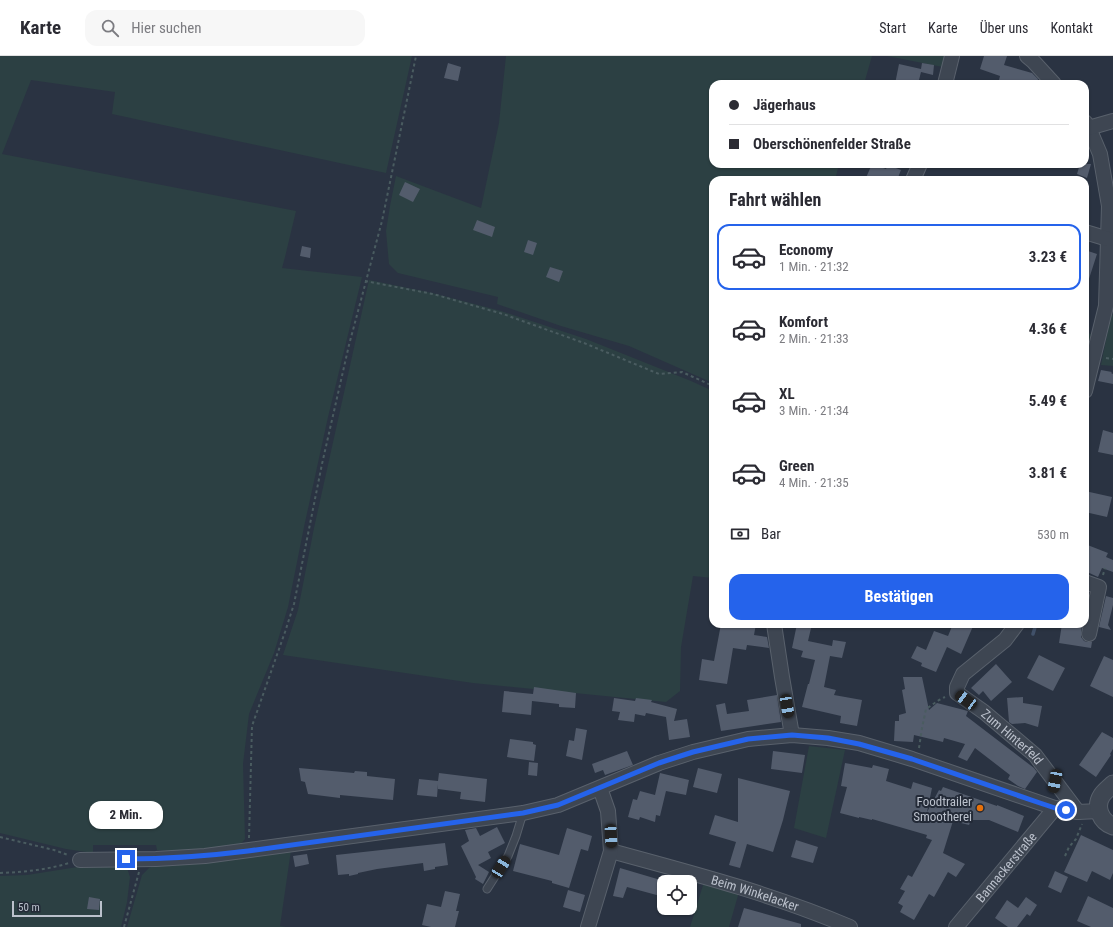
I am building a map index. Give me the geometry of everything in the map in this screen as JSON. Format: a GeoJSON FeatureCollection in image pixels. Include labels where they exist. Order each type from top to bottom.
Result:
{"type":"FeatureCollection","features":[{"type":"Feature","properties":{"kind":"street"},"geometry":{"type":"LineString","coordinates":[[946,80],[952,56]]}},
{"type":"Feature","properties":{"kind":"street"},"geometry":{"type":"LineString","coordinates":[[1027,56],[1033,60],[1050,80]]}},
{"type":"Feature","properties":{"kind":"street"},"geometry":{"type":"LineString","coordinates":[[1089,125],[1113,121]]}},
{"type":"Feature","properties":{"kind":"street"},"geometry":{"type":"LineString","coordinates":[[1089,132],[1100,154],[1109,206],[1109,306],[1089,377]]}},
{"type":"Feature","properties":{"kind":"street"},"geometry":{"type":"LineString","coordinates":[[1089,233],[1108,239]]}},
{"type":"Feature","properties":{"kind":"street"},"geometry":{"type":"LineString","coordinates":[[1089,583],[1099,587],[1089,634]]}},
{"type":"Feature","properties":{"kind":"street"},"geometry":{"type":"LineString","coordinates":[[775,628],[792,735]]}},
{"type":"Feature","properties":{"kind":"street"},"geometry":{"type":"LineString","coordinates":[[957,690],[963,674],[1005,640],[1014,628]]}},
{"type":"Feature","properties":{"kind":"street","name":"Zum Hinterfeld"},"geometry":{"type":"LineString","coordinates":[[957,690],[1035,755],[1055,781],[1087,811]]}},
{"type":"Feature","properties":{"kind":"street"},"geometry":{"type":"LineString","coordinates":[[80,860],[205,856],[523,813],[558,805],[659,763],[706,749],[748,739],[792,735],[828,738],[859,744],[917,761],[1055,808],[1087,811],[1113,826]]}},
{"type":"Feature","properties":{"kind":"street"},"geometry":{"type":"LineString","coordinates":[[1040,803],[1050,797],[1054,789],[1055,781]]}},
{"type":"Feature","properties":{"kind":"street"},"geometry":{"type":"LineString","coordinates":[[1087,811],[1098,803],[1101,796],[1113,784]]}},
{"type":"Feature","properties":{"kind":"street"},"geometry":{"type":"LineString","coordinates":[[588,927],[611,851],[608,811],[600,788]]}},
{"type":"Feature","properties":{"kind":"street","name":"Bannackerstraße"},"geometry":{"type":"LineString","coordinates":[[956,927],[1055,808]]}},
{"type":"Feature","properties":{"kind":"street","name":"Beim Winkelacker"},"geometry":{"type":"LineString","coordinates":[[611,851],[739,886],[850,927]]}},
{"type":"Feature","properties":{"kind":"lane"},"geometry":{"type":"LineString","coordinates":[[487,889],[508,856],[523,813]]}},
{"type":"Feature","properties":{"kind":"path"},"geometry":{"type":"LineString","coordinates":[[248,851],[252,726],[294,604],[323,457],[349,345],[382,221],[416,56]]}},
{"type":"Feature","properties":{"kind":"path"},"geometry":{"type":"LineString","coordinates":[[366,281],[433,294],[503,314],[584,342],[660,374],[682,372],[709,384]]}},
{"type":"Feature","properties":{"kind":"path"},"geometry":{"type":"LineString","coordinates":[[917,761],[926,709],[957,690]]}},
{"type":"Feature","properties":{"kind":"path"},"geometry":{"type":"LineString","coordinates":[[1065,856],[1069,847],[1076,838],[1087,811]]}},
{"type":"Feature","properties":{"kind":"path"},"geometry":{"type":"LineString","coordinates":[[0,837],[54,850],[80,860]]}},
{"type":"Feature","properties":{"kind":"path"},"geometry":{"type":"LineString","coordinates":[[124,927],[142,859]]}},
{"type":"Feature","properties":{"kind":"path"},"geometry":{"type":"LineString","coordinates":[[0,873],[28,872],[54,868],[80,860]]}},
{"type":"Feature","properties":{"kind":"green space"},"geometry":{"type":"Polygon","coordinates":[[[0,56],[412,56],[386,173],[112,114],[115,92],[31,80],[2,154],[296,211],[282,268],[362,277],[328,417],[288,607],[274,653],[249,714],[243,764],[245,839],[239,846],[186,852],[157,850],[156,845],[93,845],[93,853],[66,849],[0,833],[0,56]]]}},
{"type":"Feature","properties":{"kind":"green space"},"geometry":{"type":"Polygon","coordinates":[[[506,56],[872,56],[865,80],[709,80],[709,168],[838,168],[836,176],[709,176],[709,381],[629,346],[561,326],[497,304],[498,297],[398,273],[389,264],[386,231],[396,176],[481,208],[499,123],[506,56]]]}},
{"type":"Feature","properties":{"kind":"green space"},"geometry":{"type":"Polygon","coordinates":[[[887,56],[945,56],[943,67],[887,56]]]}},
{"type":"Feature","properties":{"kind":"green space"},"geometry":{"type":"Polygon","coordinates":[[[369,280],[432,293],[501,311],[586,339],[709,389],[709,578],[693,576],[681,647],[680,691],[666,702],[473,683],[283,655],[298,610],[314,528],[369,280]]]}},
{"type":"Feature","properties":{"kind":"green space"},"geometry":{"type":"Polygon","coordinates":[[[1111,315],[1113,315],[1113,366],[1101,365],[1111,315]]]}},
{"type":"Feature","properties":{"kind":"green space"},"geometry":{"type":"Polygon","coordinates":[[[809,746],[845,750],[826,838],[794,828],[809,746]]]}},
{"type":"Feature","properties":{"kind":"green space"},"geometry":{"type":"Polygon","coordinates":[[[291,850],[280,926],[286,927],[127,927],[142,875],[149,868],[157,864],[291,850]]]}},
{"type":"Feature","properties":{"kind":"green space"},"geometry":{"type":"Polygon","coordinates":[[[90,865],[126,865],[130,877],[127,902],[121,927],[0,927],[0,876],[27,875],[90,865]]]}},
{"type":"Feature","properties":{"kind":"green space"},"geometry":{"type":"Polygon","coordinates":[[[704,882],[739,892],[729,927],[690,927],[694,915],[697,915],[697,904],[704,882]]]}},
{"type":"Feature","properties":{"kind":"building"},"geometry":{"type":"Polygon","coordinates":[[[984,56],[1007,56],[1004,65],[1032,73],[1038,79],[999,80],[1000,76],[980,69],[984,56]]]}},
{"type":"Feature","properties":{"kind":"building"},"geometry":{"type":"Polygon","coordinates":[[[448,63],[461,67],[458,81],[444,78],[448,63]]]}},
{"type":"Feature","properties":{"kind":"building"},"geometry":{"type":"Polygon","coordinates":[[[922,63],[934,65],[933,75],[921,72],[919,80],[896,80],[899,64],[921,69],[922,63]]]}},
{"type":"Feature","properties":{"kind":"building"},"geometry":{"type":"Polygon","coordinates":[[[1089,164],[1091,164],[1088,176],[1077,174],[1079,168],[1089,168],[1089,164]]]}},
{"type":"Feature","properties":{"kind":"building"},"geometry":{"type":"Polygon","coordinates":[[[870,168],[896,168],[901,170],[899,176],[867,176],[870,168]]]}},
{"type":"Feature","properties":{"kind":"building"},"geometry":{"type":"Polygon","coordinates":[[[405,182],[420,189],[413,202],[399,195],[405,182]]]}},
{"type":"Feature","properties":{"kind":"building"},"geometry":{"type":"Polygon","coordinates":[[[477,220],[495,227],[492,237],[473,230],[477,220]]]}},
{"type":"Feature","properties":{"kind":"building"},"geometry":{"type":"Polygon","coordinates":[[[528,240],[537,243],[533,255],[524,252],[528,240]]]}},
{"type":"Feature","properties":{"kind":"building"},"geometry":{"type":"Polygon","coordinates":[[[302,246],[311,248],[310,258],[300,256],[302,246]]]}},
{"type":"Feature","properties":{"kind":"building"},"geometry":{"type":"Polygon","coordinates":[[[1089,251],[1097,254],[1089,279],[1089,251]]]}},
{"type":"Feature","properties":{"kind":"building"},"geometry":{"type":"Polygon","coordinates":[[[550,267],[563,271],[559,282],[546,277],[550,267]]]}},
{"type":"Feature","properties":{"kind":"building"},"geometry":{"type":"Polygon","coordinates":[[[1101,370],[1112,372],[1113,384],[1098,381],[1101,370]]]}},
{"type":"Feature","properties":{"kind":"building"},"geometry":{"type":"Polygon","coordinates":[[[1103,430],[1113,433],[1113,455],[1098,452],[1103,430]]]}},
{"type":"Feature","properties":{"kind":"building"},"geometry":{"type":"Polygon","coordinates":[[[1089,492],[1112,497],[1107,517],[1089,513],[1089,492]]]}},
{"type":"Feature","properties":{"kind":"building"},"geometry":{"type":"Polygon","coordinates":[[[1089,546],[1108,553],[1106,557],[1113,560],[1113,572],[1102,568],[1098,577],[1089,573],[1089,546]]]}},
{"type":"Feature","properties":{"kind":"building"},"geometry":{"type":"Polygon","coordinates":[[[1106,596],[1113,598],[1113,605],[1108,625],[1111,630],[1099,627],[1106,596]]]}},
{"type":"Feature","properties":{"kind":"building"},"geometry":{"type":"Polygon","coordinates":[[[720,628],[755,628],[754,635],[767,637],[769,648],[747,645],[746,650],[733,648],[727,684],[699,680],[702,659],[714,661],[720,628]]]}},
{"type":"Feature","properties":{"kind":"building"},"geometry":{"type":"Polygon","coordinates":[[[796,628],[811,628],[808,641],[832,646],[833,640],[846,642],[842,658],[830,656],[824,687],[836,690],[834,695],[862,700],[857,726],[840,723],[841,716],[802,707],[815,660],[801,657],[803,651],[792,648],[796,628]]]}},
{"type":"Feature","properties":{"kind":"building"},"geometry":{"type":"Polygon","coordinates":[[[951,628],[972,628],[961,654],[947,647],[936,672],[921,666],[922,663],[911,658],[917,646],[926,650],[934,631],[948,636],[951,628]]]}},
{"type":"Feature","properties":{"kind":"building"},"geometry":{"type":"Polygon","coordinates":[[[1061,628],[1082,628],[1081,637],[1084,641],[1092,642],[1091,648],[1059,643],[1061,628]]]}},
{"type":"Feature","properties":{"kind":"building"},"geometry":{"type":"Polygon","coordinates":[[[1039,655],[1065,668],[1053,691],[1027,678],[1039,655]]]}},
{"type":"Feature","properties":{"kind":"building"},"geometry":{"type":"Polygon","coordinates":[[[1104,656],[1113,660],[1113,697],[1090,686],[1104,656]]]}},
{"type":"Feature","properties":{"kind":"building"},"geometry":{"type":"Polygon","coordinates":[[[996,664],[1012,682],[991,701],[983,691],[979,695],[971,688],[996,664]]]}},
{"type":"Feature","properties":{"kind":"building"},"geometry":{"type":"Polygon","coordinates":[[[903,677],[922,677],[929,710],[937,703],[968,711],[966,716],[1034,768],[1037,772],[1025,789],[1008,779],[1010,775],[975,748],[967,761],[958,757],[965,744],[944,738],[943,742],[914,735],[913,742],[894,741],[895,721],[899,721],[899,715],[906,713],[902,690],[905,689],[903,677]]]}},
{"type":"Feature","properties":{"kind":"building"},"geometry":{"type":"Polygon","coordinates":[[[534,687],[576,693],[575,708],[559,707],[559,704],[532,701],[531,715],[502,712],[504,691],[533,694],[534,687]]]}},
{"type":"Feature","properties":{"kind":"building"},"geometry":{"type":"Polygon","coordinates":[[[777,695],[781,722],[721,731],[716,705],[725,703],[727,714],[749,711],[747,700],[777,695]]]}},
{"type":"Feature","properties":{"kind":"building"},"geometry":{"type":"Polygon","coordinates":[[[1023,697],[1023,703],[1042,706],[1038,727],[1025,723],[1012,724],[1009,722],[1007,698],[1023,697]]]}},
{"type":"Feature","properties":{"kind":"building"},"geometry":{"type":"Polygon","coordinates":[[[614,698],[635,701],[636,698],[652,700],[651,702],[677,709],[674,721],[687,719],[690,737],[669,740],[666,717],[646,713],[645,716],[635,714],[634,722],[618,720],[620,712],[612,711],[614,698]]]}},
{"type":"Feature","properties":{"kind":"building"},"geometry":{"type":"Polygon","coordinates":[[[576,728],[587,730],[582,760],[566,756],[569,740],[574,741],[576,728]]]}},
{"type":"Feature","properties":{"kind":"building"},"geometry":{"type":"Polygon","coordinates":[[[1102,732],[1113,738],[1113,749],[1110,754],[1111,755],[1096,777],[1079,765],[1102,732]]]}},
{"type":"Feature","properties":{"kind":"building"},"geometry":{"type":"Polygon","coordinates":[[[510,739],[533,742],[533,744],[536,745],[534,761],[507,757],[510,739]]]}},
{"type":"Feature","properties":{"kind":"building"},"geometry":{"type":"Polygon","coordinates":[[[627,751],[633,765],[605,775],[603,770],[595,773],[592,764],[627,751]]]}},
{"type":"Feature","properties":{"kind":"building"},"geometry":{"type":"Polygon","coordinates":[[[773,751],[805,755],[802,773],[771,769],[773,751]]]}},
{"type":"Feature","properties":{"kind":"building"},"geometry":{"type":"Polygon","coordinates":[[[529,762],[538,763],[537,776],[528,775],[529,762]]]}},
{"type":"Feature","properties":{"kind":"building"},"geometry":{"type":"Polygon","coordinates":[[[845,763],[872,768],[873,765],[889,769],[886,781],[911,789],[913,782],[932,788],[927,812],[939,790],[941,791],[943,787],[997,805],[1024,816],[1018,832],[989,820],[971,820],[969,825],[953,821],[943,853],[965,864],[956,877],[948,872],[934,897],[929,894],[914,920],[900,912],[903,906],[898,903],[905,891],[900,889],[908,875],[912,877],[932,840],[926,838],[927,835],[872,819],[859,818],[840,813],[847,787],[841,786],[845,763]]]}},
{"type":"Feature","properties":{"kind":"building"},"geometry":{"type":"Polygon","coordinates":[[[299,768],[354,773],[355,771],[367,772],[367,776],[395,779],[393,800],[340,795],[340,798],[308,794],[305,782],[301,781],[299,768]]]}},
{"type":"Feature","properties":{"kind":"building"},"geometry":{"type":"Polygon","coordinates":[[[698,768],[722,774],[717,793],[693,787],[698,768]]]}},
{"type":"Feature","properties":{"kind":"building"},"geometry":{"type":"Polygon","coordinates":[[[439,773],[487,779],[485,802],[460,799],[461,792],[438,789],[438,784],[437,797],[417,795],[419,779],[438,781],[439,773]]]}},
{"type":"Feature","properties":{"kind":"building"},"geometry":{"type":"Polygon","coordinates":[[[660,773],[689,780],[686,795],[666,791],[660,816],[656,815],[655,822],[640,817],[639,820],[628,817],[633,799],[637,800],[640,791],[655,795],[660,773]]]}},
{"type":"Feature","properties":{"kind":"building"},"geometry":{"type":"Polygon","coordinates":[[[738,778],[790,791],[773,852],[747,844],[740,868],[729,865],[736,842],[709,834],[715,815],[738,822],[738,778]]]}},
{"type":"Feature","properties":{"kind":"building"},"geometry":{"type":"Polygon","coordinates":[[[497,827],[505,843],[488,852],[491,858],[478,865],[489,872],[483,884],[475,879],[476,877],[461,846],[469,841],[465,830],[476,828],[480,836],[497,827]]]}},
{"type":"Feature","properties":{"kind":"building"},"geometry":{"type":"Polygon","coordinates":[[[567,828],[592,836],[588,851],[581,849],[569,888],[552,883],[552,881],[513,871],[520,844],[559,855],[567,828]]]}},
{"type":"Feature","properties":{"kind":"building"},"geometry":{"type":"Polygon","coordinates":[[[1081,835],[1113,850],[1113,873],[1110,880],[1092,871],[1087,882],[1064,872],[1081,835]]]}},
{"type":"Feature","properties":{"kind":"building"},"geometry":{"type":"Polygon","coordinates":[[[796,840],[818,847],[813,863],[791,857],[796,840]]]}},
{"type":"Feature","properties":{"kind":"building"},"geometry":{"type":"Polygon","coordinates":[[[445,843],[448,865],[435,867],[435,869],[424,871],[423,863],[377,869],[349,876],[349,874],[338,875],[336,855],[445,843]]]}},
{"type":"Feature","properties":{"kind":"building"},"geometry":{"type":"Polygon","coordinates":[[[307,854],[309,864],[295,867],[293,856],[307,854]]]}},
{"type":"Feature","properties":{"kind":"building"},"geometry":{"type":"Polygon","coordinates":[[[620,868],[657,879],[657,895],[627,887],[623,898],[613,896],[620,868]]]}},
{"type":"Feature","properties":{"kind":"building"},"geometry":{"type":"Polygon","coordinates":[[[1055,871],[1068,877],[1061,893],[1048,887],[1055,871]]]}},
{"type":"Feature","properties":{"kind":"building"},"geometry":{"type":"Polygon","coordinates":[[[568,890],[585,895],[580,912],[563,907],[568,890]]]}},
{"type":"Feature","properties":{"kind":"building"},"geometry":{"type":"Polygon","coordinates":[[[445,891],[460,894],[456,911],[459,911],[455,927],[431,927],[422,925],[427,904],[441,907],[445,891]]]}},
{"type":"Feature","properties":{"kind":"building"},"geometry":{"type":"Polygon","coordinates":[[[1088,896],[1113,908],[1113,927],[1091,927],[1077,921],[1088,896]]]}},
{"type":"Feature","properties":{"kind":"building"},"geometry":{"type":"Polygon","coordinates":[[[89,897],[100,899],[99,910],[87,909],[89,897]]]}},
{"type":"Feature","properties":{"kind":"building"},"geometry":{"type":"Polygon","coordinates":[[[1026,897],[1037,905],[1030,916],[1027,914],[1017,927],[1008,927],[995,918],[1007,900],[1018,908],[1026,897]]]}},
{"type":"Feature","properties":{"kind":"building"},"geometry":{"type":"Polygon","coordinates":[[[744,908],[801,924],[801,927],[738,927],[744,908]]]}},
{"type":"Feature","properties":{"kind":"waterway"},"geometry":{"type":"LineString","coordinates":[[1033,634],[1035,628]]}},
{"type":"Feature","properties":{"kind":"place","name":"Foodtrailer Smootherei"},"geometry":{"type":"Point","coordinates":[980,808]}},
{"type":"Feature","properties":{"kind":"route"},"geometry":{"type":"LineString","coordinates":[[126,859],[205,856],[523,813],[558,805],[659,763],[693,752],[748,739],[792,735],[828,738],[859,744],[912,759],[1055,808],[1066,810]]}}]}
